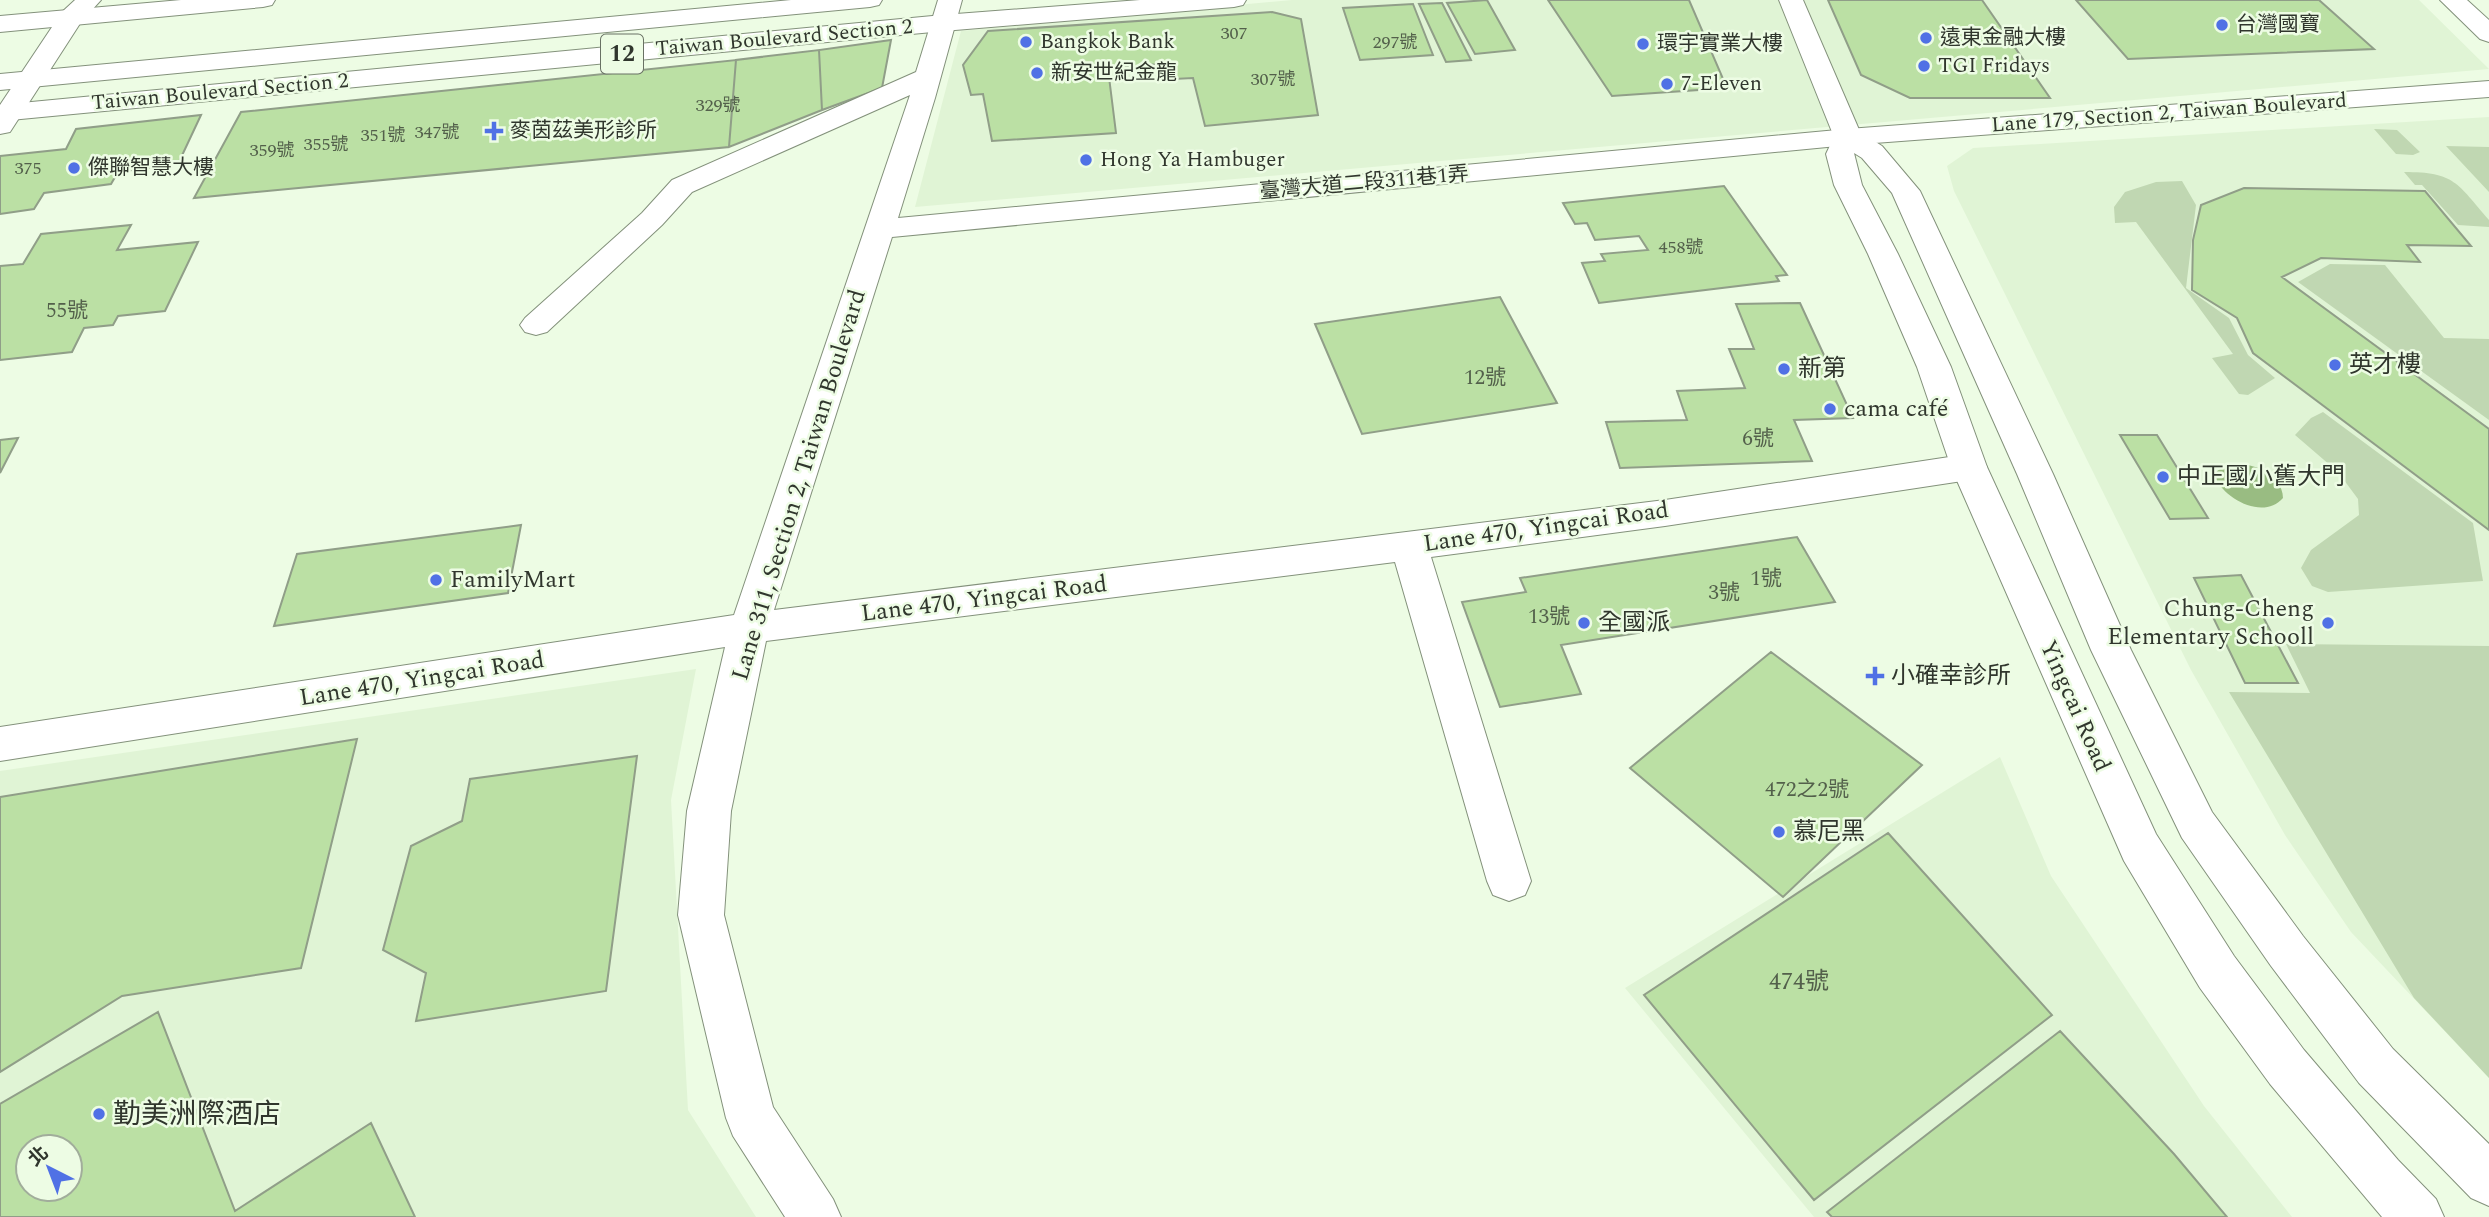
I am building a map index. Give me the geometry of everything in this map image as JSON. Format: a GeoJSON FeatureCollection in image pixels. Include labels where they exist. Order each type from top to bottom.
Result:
{"type":"FeatureCollection","features":[{"type":"Feature","properties":{"kind":"main road"},"geometry":{"type":"LineString","coordinates":[[0,24],[80,8],[263,0]]}},
{"type":"Feature","properties":{"kind":"main road","name":"12"},"geometry":{"type":"LineString","coordinates":[[0,60],[616,0]]}},
{"type":"Feature","properties":{"kind":"main road","name":"Taiwan Boulevard Section 2"},"geometry":{"type":"LineString","coordinates":[[0,82],[870,0]]}},
{"type":"Feature","properties":{"kind":"main road","name":"Taiwan Boulevard Section 2"},"geometry":{"type":"LineString","coordinates":[[3,117],[947,12],[1234,0]]}},
{"type":"Feature","properties":{"kind":"main road","name":"Yingcai Road"},"geometry":{"type":"LineString","coordinates":[[1791,0],[1848,137],[1840,154],[1848,185],[1883,254],[1934,367],[1969,467],[2140,847],[2217,972],[2287,1068],[2380,1178],[2418,1217]]}},
{"type":"Feature","properties":{"kind":"main road"},"geometry":{"type":"LineString","coordinates":[[2452,0],[2489,34]]}},
{"type":"Feature","properties":{"kind":"main road"},"geometry":{"type":"LineString","coordinates":[[3,117],[80,8]]}},
{"type":"Feature","properties":{"kind":"main road","name":"Lane 311, Section 2, Taiwan Boulevard"},"geometry":{"type":"LineString","coordinates":[[815,1217],[751,1118],[701,915],[709,811],[749,628],[947,12]]}},
{"type":"Feature","properties":{"kind":"main road"},"geometry":{"type":"LineString","coordinates":[[536,324],[652,219],[682,186],[928,77]]}},
{"type":"Feature","properties":{"kind":"main road","name":"Lane 179, Section 2, Taiwan Boulevard"},"geometry":{"type":"LineString","coordinates":[[1848,137],[2489,89]]}},
{"type":"Feature","properties":{"kind":"main road"},"geometry":{"type":"LineString","coordinates":[[1848,137],[1872,152],[1905,191],[2035,474],[2111,650],[2197,825],[2287,951],[2376,1066],[2489,1180]]}},
{"type":"Feature","properties":{"kind":"main road","name":"臺灣大道二段311巷1弄"},"geometry":{"type":"LineString","coordinates":[[879,229],[1848,137]]}},
{"type":"Feature","properties":{"kind":"main road","name":"Lane 470, Yingcai Road"},"geometry":{"type":"LineString","coordinates":[[0,744],[749,628],[1409,546],[1969,467]]}},
{"type":"Feature","properties":{"kind":"main road"},"geometry":{"type":"LineString","coordinates":[[1409,546],[1508,881]]}},
{"type":"Feature","properties":{"kind":"shaded area"},"geometry":{"type":"Polygon","coordinates":[[[1292,0],[2419,0],[2489,69],[915,207],[961,31],[1292,0]]]}},
{"type":"Feature","properties":{"kind":"shaded area","name":"Chung-Cheng Elementary Schooll"},"geometry":{"type":"Polygon","coordinates":[[[2489,117],[2489,1078],[2351,932],[2285,835],[2191,670],[1954,191],[1947,166],[1973,148],[2489,117]]]}},
{"type":"Feature","properties":{"kind":"shaded area"},"geometry":{"type":"Polygon","coordinates":[[[2374,129],[2397,130],[2420,152],[2413,155],[2396,154],[2374,129]]]}},
{"type":"Feature","properties":{"kind":"shaded area"},"geometry":{"type":"Polygon","coordinates":[[[2446,146],[2489,147],[2489,192],[2446,146]]]}},
{"type":"Feature","properties":{"kind":"shaded area"},"geometry":{"type":"Polygon","coordinates":[[[2404,172],[2434,174],[2454,182],[2489,220],[2489,227],[2458,225],[2422,185],[2415,185],[2404,172]]]}},
{"type":"Feature","properties":{"kind":"shaded area"},"geometry":{"type":"Polygon","coordinates":[[[2182,181],[2196,205],[2186,288],[2229,318],[2248,355],[2275,378],[2248,395],[2239,394],[2212,358],[2233,354],[2136,222],[2115,223],[2114,207],[2125,192],[2156,182],[2182,181]]]}},
{"type":"Feature","properties":{"kind":"shaded area"},"geometry":{"type":"Polygon","coordinates":[[[2330,264],[2385,265],[2444,338],[2489,339],[2489,420],[2298,282],[2330,264]]]}},
{"type":"Feature","properties":{"kind":"shaded area"},"geometry":{"type":"Polygon","coordinates":[[[2323,412],[2473,523],[2483,581],[2328,592],[2312,586],[2301,568],[2311,550],[2359,515],[2358,499],[2338,472],[2295,435],[2311,418],[2323,412]]]}},
{"type":"Feature","properties":{"kind":"shaded area"},"geometry":{"type":"Polygon","coordinates":[[[2228,463],[2246,464],[2271,475],[2277,481],[2283,498],[2266,507],[2256,507],[2236,500],[2215,477],[2216,472],[2228,463]]]}},
{"type":"Feature","properties":{"kind":"shaded area"},"geometry":{"type":"Polygon","coordinates":[[[2286,644],[2489,646],[2489,1078],[2414,998],[2229,692],[2310,693],[2286,644]]]}},
{"type":"Feature","properties":{"kind":"shaded area"},"geometry":{"type":"Polygon","coordinates":[[[696,669],[671,800],[688,1110],[756,1217],[0,1217],[0,771],[696,669]]]}},
{"type":"Feature","properties":{"kind":"shaded area"},"geometry":{"type":"Polygon","coordinates":[[[2000,757],[2051,876],[2204,1106],[2292,1217],[1814,1217],[1625,988],[2000,757]]]}},
{"type":"Feature","properties":{"kind":"building"},"geometry":{"type":"Polygon","coordinates":[[[1487,0],[1515,50],[1475,54],[1447,3],[1487,0]]]}},
{"type":"Feature","properties":{"kind":"building","name":"環宇實業大樓"},"geometry":{"type":"Polygon","coordinates":[[[1548,0],[1689,0],[1727,88],[1612,96],[1548,0]]]}},
{"type":"Feature","properties":{"kind":"building","name":"遠東金融大樓"},"geometry":{"type":"Polygon","coordinates":[[[1828,0],[1982,0],[2050,98],[1910,98],[1861,75],[1828,0]]]}},
{"type":"Feature","properties":{"kind":"building","name":"台灣國寶"},"geometry":{"type":"Polygon","coordinates":[[[2076,0],[2319,0],[2374,49],[2128,59],[2076,0]]]}},
{"type":"Feature","properties":{"kind":"building"},"geometry":{"type":"Polygon","coordinates":[[[1442,3],[1471,60],[1446,62],[1419,4],[1442,3]]]}},
{"type":"Feature","properties":{"kind":"building"},"geometry":{"type":"Polygon","coordinates":[[[1413,4],[1433,55],[1360,60],[1343,8],[1413,4]]]}},
{"type":"Feature","properties":{"kind":"building","name":"新安世紀金龍"},"geometry":{"type":"Polygon","coordinates":[[[1272,12],[1301,19],[1318,115],[1205,126],[1193,78],[1174,79],[1169,63],[1108,69],[1116,133],[992,141],[983,94],[971,95],[963,65],[988,31],[1272,12]]]}},
{"type":"Feature","properties":{"kind":"building"},"geometry":{"type":"Polygon","coordinates":[[[891,40],[882,88],[822,110],[819,50],[891,40]]]}},
{"type":"Feature","properties":{"kind":"building"},"geometry":{"type":"Polygon","coordinates":[[[819,50],[822,110],[729,147],[736,60],[819,50]]]}},
{"type":"Feature","properties":{"kind":"building"},"geometry":{"type":"Polygon","coordinates":[[[736,60],[729,147],[194,198],[241,112],[736,60]]]}},
{"type":"Feature","properties":{"kind":"building","name":"傑聯智慧大樓"},"geometry":{"type":"Polygon","coordinates":[[[201,115],[178,164],[118,172],[111,184],[44,193],[34,209],[0,214],[0,156],[66,149],[76,129],[201,115]]]}},
{"type":"Feature","properties":{"kind":"building"},"geometry":{"type":"Polygon","coordinates":[[[1724,186],[1787,275],[1776,276],[1779,281],[1599,303],[1582,263],[1605,261],[1601,254],[1648,250],[1639,236],[1595,240],[1587,223],[1575,224],[1563,203],[1724,186]]]}},
{"type":"Feature","properties":{"kind":"building","name":"英才樓"},"geometry":{"type":"Polygon","coordinates":[[[2244,188],[2425,191],[2471,246],[2407,245],[2420,262],[2321,258],[2282,277],[2489,429],[2489,530],[2253,353],[2237,318],[2192,290],[2193,240],[2201,205],[2244,188]]]}},
{"type":"Feature","properties":{"kind":"building"},"geometry":{"type":"Polygon","coordinates":[[[131,225],[117,250],[198,242],[165,311],[118,316],[113,325],[84,328],[72,352],[0,360],[0,266],[23,264],[41,234],[131,225]]]}},
{"type":"Feature","properties":{"kind":"building"},"geometry":{"type":"Polygon","coordinates":[[[1500,297],[1557,403],[1362,434],[1315,324],[1500,297]]]}},
{"type":"Feature","properties":{"kind":"building","name":"新第"},"geometry":{"type":"Polygon","coordinates":[[[1800,303],[1853,418],[1794,420],[1812,461],[1620,468],[1606,422],[1687,420],[1677,391],[1745,388],[1729,349],[1754,349],[1736,304],[1800,303]]]}},
{"type":"Feature","properties":{"kind":"building","name":"中正國小舊大門"},"geometry":{"type":"Polygon","coordinates":[[[2120,435],[2157,435],[2208,518],[2170,519],[2120,435]]]}},
{"type":"Feature","properties":{"kind":"building"},"geometry":{"type":"Polygon","coordinates":[[[18,438],[0,473],[0,440],[18,438]]]}},
{"type":"Feature","properties":{"kind":"building"},"geometry":{"type":"Polygon","coordinates":[[[521,525],[508,593],[274,626],[297,554],[521,525]]]}},
{"type":"Feature","properties":{"kind":"building","name":"全國派"},"geometry":{"type":"Polygon","coordinates":[[[1797,537],[1835,602],[1561,645],[1581,694],[1500,707],[1462,602],[1526,592],[1520,578],[1797,537]]]}},
{"type":"Feature","properties":{"kind":"building"},"geometry":{"type":"Polygon","coordinates":[[[2241,575],[2298,683],[2245,683],[2194,578],[2241,575]]]}},
{"type":"Feature","properties":{"kind":"building","name":"慕尼黑"},"geometry":{"type":"Polygon","coordinates":[[[1771,652],[1922,765],[1783,897],[1630,768],[1771,652]]]}},
{"type":"Feature","properties":{"kind":"building"},"geometry":{"type":"Polygon","coordinates":[[[357,739],[301,968],[122,996],[0,1072],[0,797],[357,739]]]}},
{"type":"Feature","properties":{"kind":"building"},"geometry":{"type":"Polygon","coordinates":[[[637,756],[606,991],[416,1021],[426,973],[383,950],[411,846],[462,821],[470,779],[637,756]]]}},
{"type":"Feature","properties":{"kind":"building"},"geometry":{"type":"Polygon","coordinates":[[[1888,833],[2052,1015],[1814,1200],[1644,995],[1888,833]]]}},
{"type":"Feature","properties":{"kind":"building","name":"勤美洲際酒店"},"geometry":{"type":"Polygon","coordinates":[[[158,1012],[235,1211],[371,1123],[415,1217],[0,1217],[0,1104],[158,1012]]]}},
{"type":"Feature","properties":{"kind":"building"},"geometry":{"type":"Polygon","coordinates":[[[2060,1031],[2174,1154],[2227,1217],[1832,1217],[1827,1212],[2060,1031]]]}},
{"type":"Feature","properties":{"kind":"place","name":"台灣國寶"},"geometry":{"type":"Point","coordinates":[2222,25]}},
{"type":"Feature","properties":{"kind":"place","name":"遠東金融大樓"},"geometry":{"type":"Point","coordinates":[1926,38]}},
{"type":"Feature","properties":{"kind":"place","name":"Bangkok Bank"},"geometry":{"type":"Point","coordinates":[1026,42]}},
{"type":"Feature","properties":{"kind":"place","name":"環宇實業大樓"},"geometry":{"type":"Point","coordinates":[1643,44]}},
{"type":"Feature","properties":{"kind":"place","name":"TGI Fridays"},"geometry":{"type":"Point","coordinates":[1924,66]}},
{"type":"Feature","properties":{"kind":"place","name":"新安世紀金龍"},"geometry":{"type":"Point","coordinates":[1037,73]}},
{"type":"Feature","properties":{"kind":"place","name":"7-Eleven"},"geometry":{"type":"Point","coordinates":[1667,84]}},
{"type":"Feature","properties":{"kind":"place","name":"麥茵茲美形診所"},"geometry":{"type":"Point","coordinates":[494,131]}},
{"type":"Feature","properties":{"kind":"place","name":"Hong Ya Hambuger"},"geometry":{"type":"Point","coordinates":[1086,160]}},
{"type":"Feature","properties":{"kind":"place","name":"傑聯智慧大樓"},"geometry":{"type":"Point","coordinates":[74,168]}},
{"type":"Feature","properties":{"kind":"place","name":"英才樓"},"geometry":{"type":"Point","coordinates":[2335,365]}},
{"type":"Feature","properties":{"kind":"place","name":"新第"},"geometry":{"type":"Point","coordinates":[1784,369]}},
{"type":"Feature","properties":{"kind":"place","name":"cama café"},"geometry":{"type":"Point","coordinates":[1830,409]}},
{"type":"Feature","properties":{"kind":"place","name":"中正國小舊大門"},"geometry":{"type":"Point","coordinates":[2163,477]}},
{"type":"Feature","properties":{"kind":"place","name":"FamilyMart"},"geometry":{"type":"Point","coordinates":[436,580]}},
{"type":"Feature","properties":{"kind":"place","name":"全國派"},"geometry":{"type":"Point","coordinates":[1584,623]}},
{"type":"Feature","properties":{"kind":"place","name":"Chung-Cheng Elementary Schooll"},"geometry":{"type":"Point","coordinates":[2328,623]}},
{"type":"Feature","properties":{"kind":"place","name":"小確幸診所"},"geometry":{"type":"Point","coordinates":[1875,676]}},
{"type":"Feature","properties":{"kind":"place","name":"慕尼黑"},"geometry":{"type":"Point","coordinates":[1779,832]}},
{"type":"Feature","properties":{"kind":"place","name":"勤美洲際酒店"},"geometry":{"type":"Point","coordinates":[99,1114]}}]}
